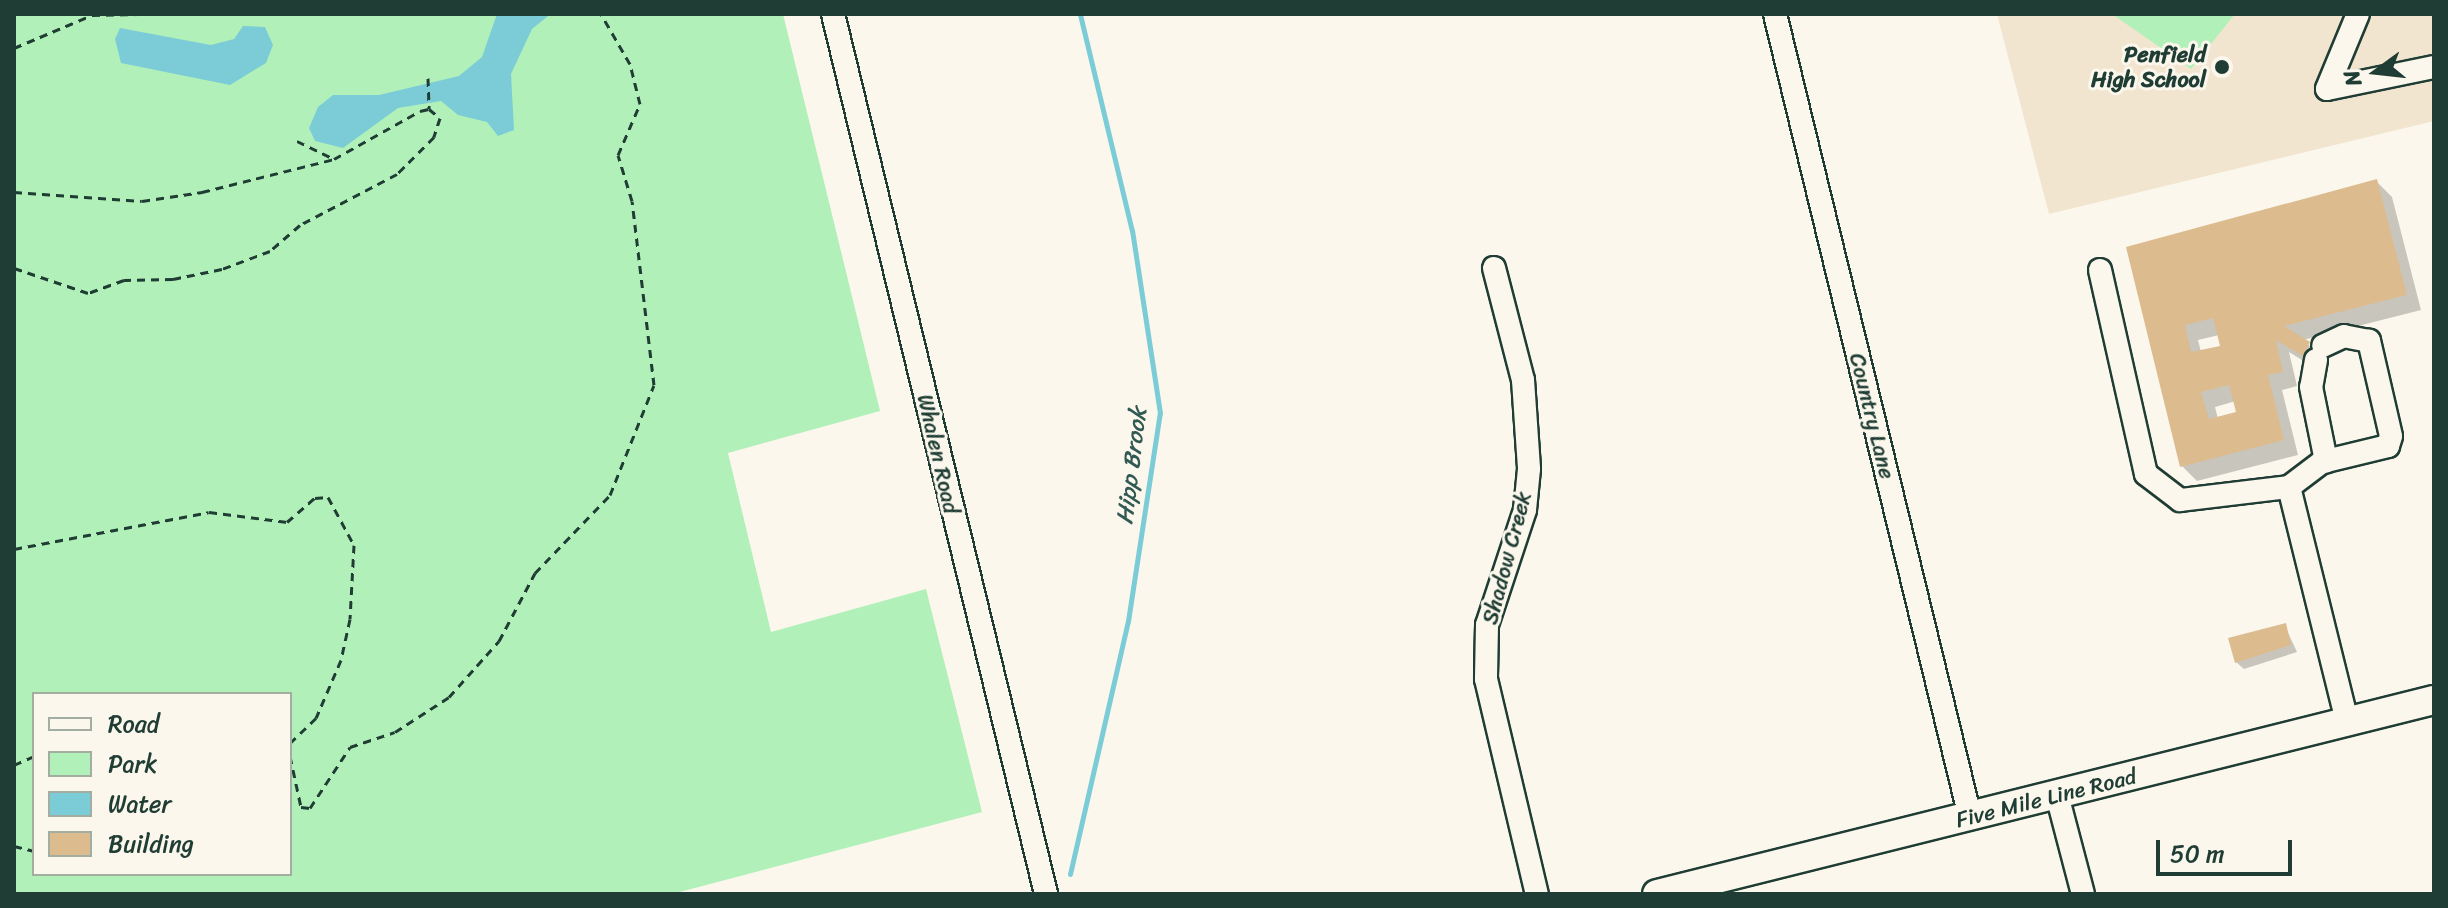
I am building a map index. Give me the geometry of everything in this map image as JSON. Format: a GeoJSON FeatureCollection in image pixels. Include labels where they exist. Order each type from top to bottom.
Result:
{"type":"FeatureCollection","features":[{"type":"Feature","properties":{"kind":"main road","name":"Five Mile Line Road"},"geometry":{"type":"LineString","coordinates":[[1669,892],[2434,700]]}},
{"type":"Feature","properties":{"kind":"street","name":"Whalen Road"},"geometry":{"type":"LineString","coordinates":[[833,14],[1046,894]]}},
{"type":"Feature","properties":{"kind":"street","name":"Country Lane"},"geometry":{"type":"LineString","coordinates":[[1775,14],[1970,817]]}},
{"type":"Feature","properties":{"kind":"street"},"geometry":{"type":"LineString","coordinates":[[2358,14],[2327,89],[2434,67]]}},
{"type":"Feature","properties":{"kind":"street","name":"Shadow Creek"},"geometry":{"type":"LineString","coordinates":[[1494,268],[1523,380],[1529,469],[1525,510],[1487,625],[1486,679],[1537,894]]}},
{"type":"Feature","properties":{"kind":"street"},"geometry":{"type":"LineString","coordinates":[[2100,270],[2146,474],[2180,500],[2289,487],[2326,461],[2382,451],[2391,436],[2369,341],[2344,336],[2319,353],[2311,387],[2326,461]]}},
{"type":"Feature","properties":{"kind":"street"},"geometry":{"type":"LineString","coordinates":[[2289,487],[2347,721]]}},
{"type":"Feature","properties":{"kind":"street"},"geometry":{"type":"LineString","coordinates":[[2057,795],[2083,894]]}},
{"type":"Feature","properties":{"kind":"path"},"geometry":{"type":"LineString","coordinates":[[14,48],[92,15],[139,14]]}},
{"type":"Feature","properties":{"kind":"path"},"geometry":{"type":"LineString","coordinates":[[292,765],[301,807],[310,808],[350,747],[395,732],[449,697],[499,641],[535,573],[610,495],[654,385],[632,201],[618,155],[640,104],[630,64],[601,14]]}},
{"type":"Feature","properties":{"kind":"path"},"geometry":{"type":"LineString","coordinates":[[14,268],[88,293],[124,280],[173,279],[222,269],[270,251],[300,225],[397,174],[434,137],[440,118],[429,109],[428,78]]}},
{"type":"Feature","properties":{"kind":"path"},"geometry":{"type":"LineString","coordinates":[[14,192],[142,201],[334,159],[429,109]]}},
{"type":"Feature","properties":{"kind":"path"},"geometry":{"type":"LineString","coordinates":[[297,141],[334,159]]}},
{"type":"Feature","properties":{"kind":"path"},"geometry":{"type":"LineString","coordinates":[[14,549],[209,512],[287,522],[315,498],[328,497],[354,545],[350,619],[341,660],[316,718],[292,741]]}},
{"type":"Feature","properties":{"kind":"shaded area","name":"Penfield High School"},"geometry":{"type":"Polygon","coordinates":[[[1997,14],[2434,14],[2434,121],[2049,214],[1997,14]]]}},
{"type":"Feature","properties":{"kind":"green space"},"geometry":{"type":"Polygon","coordinates":[[[14,14],[783,14],[880,411],[728,453],[771,632],[926,589],[982,812],[672,894],[14,894],[14,14]]]}},
{"type":"Feature","properties":{"kind":"green space"},"geometry":{"type":"Polygon","coordinates":[[[2112,14],[2235,14],[2191,69],[2112,14]]]}},
{"type":"Feature","properties":{"kind":"water"},"geometry":{"type":"Polygon","coordinates":[[[497,14],[571,14],[548,16],[532,29],[511,74],[514,130],[498,136],[487,122],[458,115],[441,101],[398,108],[343,148],[315,141],[309,128],[318,107],[333,95],[379,95],[459,76],[482,57],[497,14]]]}},
{"type":"Feature","properties":{"kind":"water"},"geometry":{"type":"Polygon","coordinates":[[[243,26],[265,27],[273,45],[266,63],[230,85],[121,63],[115,39],[120,28],[211,45],[234,39],[243,26]]]}},
{"type":"Feature","properties":{"kind":"building"},"geometry":{"type":"Polygon","coordinates":[[[2377,179],[2407,295],[2284,326],[2310,342],[2303,356],[2276,340],[2283,372],[2268,375],[2284,440],[2180,467],[2126,247],[2377,179]],[[2213,318],[2185,325],[2191,352],[2220,346],[2213,318]],[[2229,385],[2201,392],[2209,419],[2236,412],[2229,385]]]}},
{"type":"Feature","properties":{"kind":"building"},"geometry":{"type":"Polygon","coordinates":[[[2286,623],[2291,645],[2235,663],[2228,638],[2286,623]]]}},
{"type":"Feature","properties":{"kind":"waterway","name":"Hipp Brook"},"geometry":{"type":"LineString","coordinates":[[1070,874],[1128,621],[1160,413],[1132,231],[1080,14]]}},
{"type":"Feature","properties":{"kind":"place","name":"Penfield High School"},"geometry":{"type":"Point","coordinates":[2222,67]}}]}
